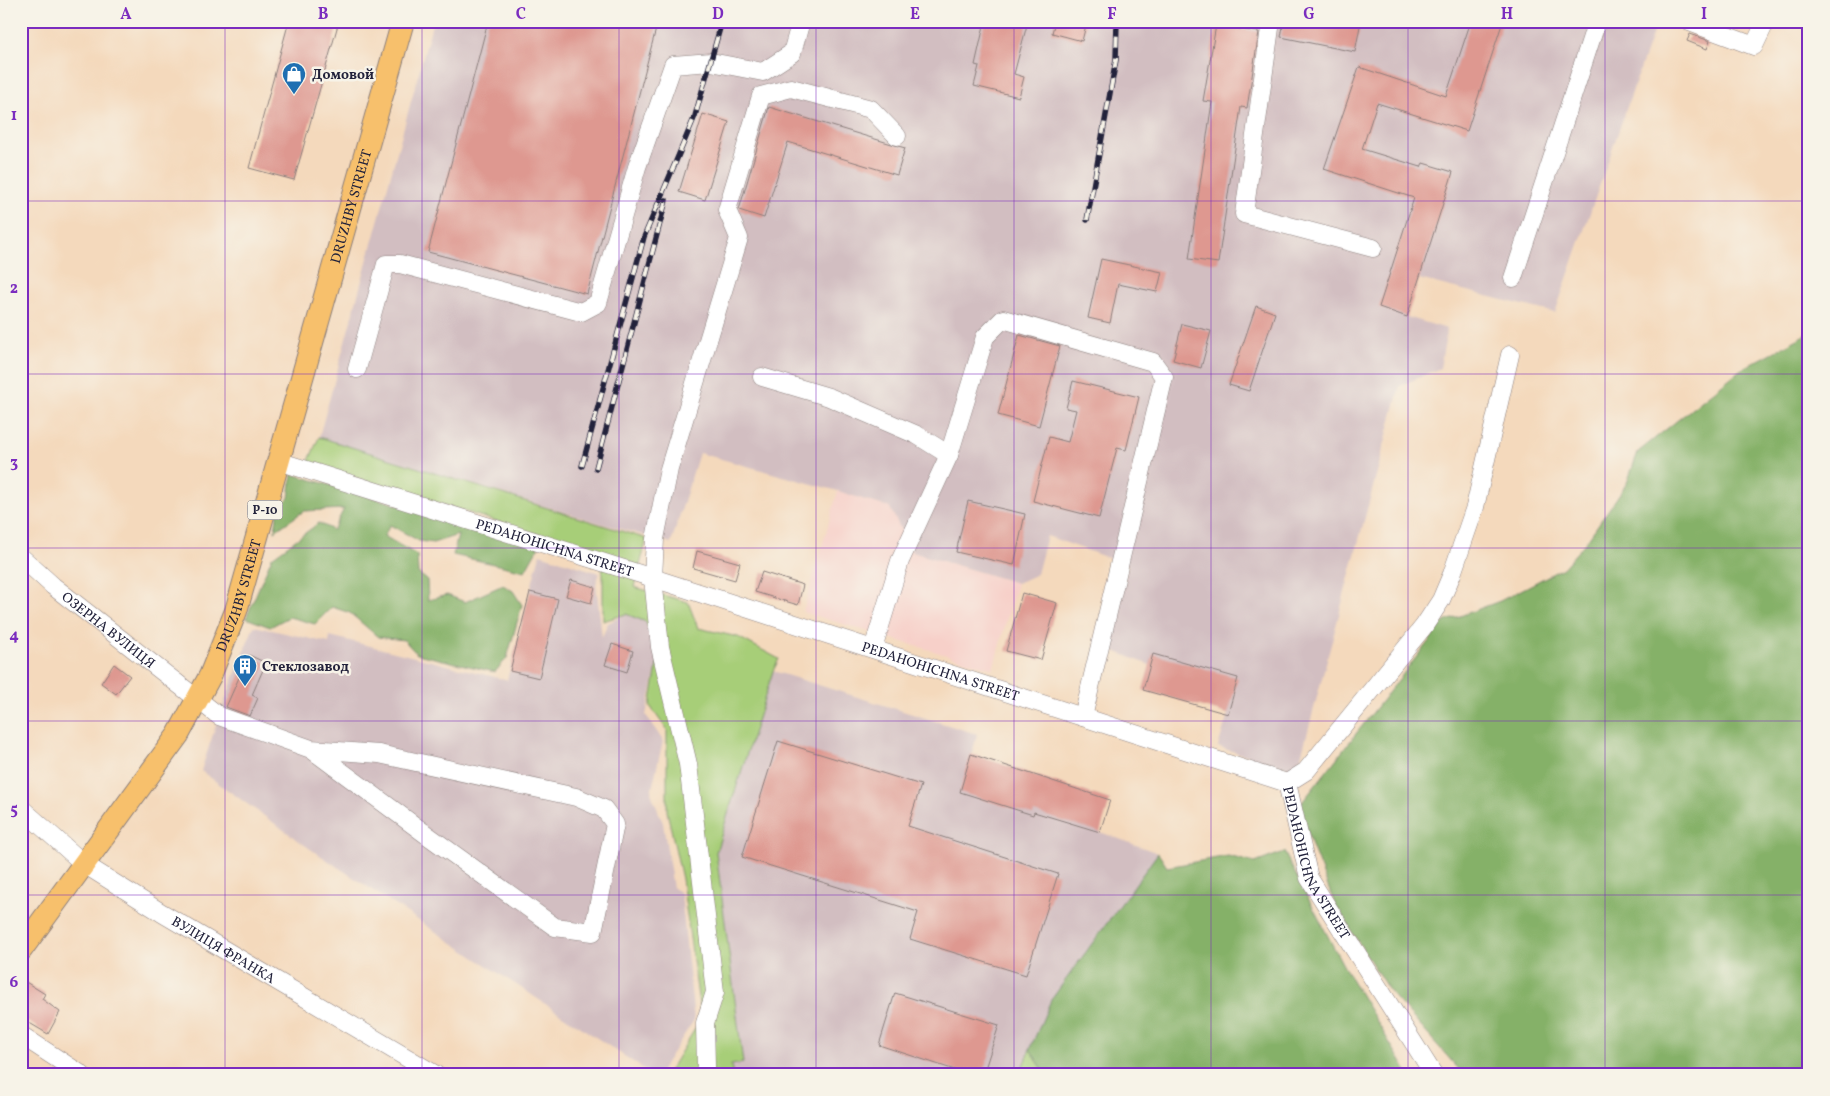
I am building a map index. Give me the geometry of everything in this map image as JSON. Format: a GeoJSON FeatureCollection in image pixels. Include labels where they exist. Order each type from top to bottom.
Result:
{"type":"FeatureCollection","features":[{"type":"Feature","properties":{"kind":"main road","name":"DRUZHBY STREET"},"geometry":{"type":"LineString","coordinates":[[21,950],[178,735],[210,676],[236,611],[403,21]]}},
{"type":"Feature","properties":{"kind":"street"},"geometry":{"type":"LineString","coordinates":[[357,369],[386,264],[400,264],[581,312],[598,303],[637,167],[673,65],[711,62],[763,72],[792,53],[801,21]]}},
{"type":"Feature","properties":{"kind":"street"},"geometry":{"type":"LineString","coordinates":[[1271,21],[1244,214],[1373,248]]}},
{"type":"Feature","properties":{"kind":"street"},"geometry":{"type":"LineString","coordinates":[[1513,278],[1597,21]]}},
{"type":"Feature","properties":{"kind":"street"},"geometry":{"type":"LineString","coordinates":[[1686,21],[1754,46],[1766,21]]}},
{"type":"Feature","properties":{"kind":"street"},"geometry":{"type":"LineString","coordinates":[[704,1075],[706,1067],[705,1023],[715,992],[688,764],[660,647],[653,578],[655,539],[669,469],[738,238],[727,210],[761,96],[791,88],[871,109],[897,136]]}},
{"type":"Feature","properties":{"kind":"street"},"geometry":{"type":"LineString","coordinates":[[873,649],[900,560],[950,455],[985,337],[1002,319],[1153,362],[1164,377],[1083,717]]}},
{"type":"Feature","properties":{"kind":"street"},"geometry":{"type":"LineString","coordinates":[[1287,783],[1306,771],[1424,626],[1441,600],[1452,574],[1475,506],[1510,355]]}},
{"type":"Feature","properties":{"kind":"street"},"geometry":{"type":"LineString","coordinates":[[762,377],[829,396],[917,435],[950,455]]}},
{"type":"Feature","properties":{"kind":"street","name":"PEDAHOHICHNA STREET"},"geometry":{"type":"LineString","coordinates":[[278,461],[653,578],[1287,783],[1309,878],[1434,1075]]}},
{"type":"Feature","properties":{"kind":"street","name":"ОЗЕРНА ВУЛИЦЯ"},"geometry":{"type":"LineString","coordinates":[[21,557],[53,586],[219,716],[311,749]]}},
{"type":"Feature","properties":{"kind":"street"},"geometry":{"type":"LineString","coordinates":[[311,749],[379,754],[576,797],[604,809],[615,824],[593,932],[555,927],[311,749]]}},
{"type":"Feature","properties":{"kind":"street","name":"ВУЛИЦЯ ФРАНКА"},"geometry":{"type":"LineString","coordinates":[[21,808],[84,864],[162,913],[436,1075]]}},
{"type":"Feature","properties":{"kind":"street"},"geometry":{"type":"LineString","coordinates":[[21,1035],[82,1075]]}},
{"type":"Feature","properties":{"kind":"shaded area"},"geometry":{"type":"Polygon","coordinates":[[[433,21],[1657,21],[1555,313],[1419,279],[1407,317],[1447,329],[1440,368],[1400,386],[1301,757],[1292,769],[1218,747],[1228,714],[1143,690],[1150,665],[1109,649],[1128,565],[1047,536],[1037,574],[1017,583],[912,552],[890,508],[838,491],[699,453],[671,543],[606,525],[319,437],[433,21]]]}},
{"type":"Feature","properties":{"kind":"shaded area"},"geometry":{"type":"Polygon","coordinates":[[[838,491],[890,508],[912,552],[1017,583],[993,669],[803,612],[838,491]]]}},
{"type":"Feature","properties":{"kind":"shaded area"},"geometry":{"type":"Polygon","coordinates":[[[540,554],[599,573],[596,584],[602,637],[608,623],[626,614],[646,622],[659,655],[646,715],[663,741],[651,793],[663,823],[673,888],[681,893],[694,1020],[658,1075],[653,1075],[309,848],[201,771],[219,716],[254,626],[329,643],[330,636],[507,680],[540,554]]]}},
{"type":"Feature","properties":{"kind":"shaded area"},"geometry":{"type":"Polygon","coordinates":[[[773,671],[977,734],[972,754],[1110,800],[1100,832],[1158,853],[1051,1000],[1019,1075],[733,1075],[731,1065],[743,1063],[716,852],[773,671]]]}},
{"type":"Feature","properties":{"kind":"green space"},"geometry":{"type":"Polygon","coordinates":[[[1809,333],[1809,1072],[1807,1075],[1464,1075],[1390,992],[1336,907],[1312,846],[1300,805],[1444,622],[1500,601],[1563,568],[1586,542],[1627,483],[1638,452],[1740,370],[1809,333]]]}},
{"type":"Feature","properties":{"kind":"green space"},"geometry":{"type":"Polygon","coordinates":[[[319,437],[647,539],[634,587],[688,602],[698,628],[738,637],[779,659],[773,671],[716,852],[743,1063],[731,1065],[733,1075],[667,1075],[701,1019],[682,879],[667,811],[667,730],[650,706],[659,655],[646,622],[626,614],[603,621],[603,574],[599,553],[308,463],[319,437]]]}},
{"type":"Feature","properties":{"kind":"green space"},"geometry":{"type":"Polygon","coordinates":[[[292,474],[539,546],[525,571],[453,555],[458,535],[433,543],[419,541],[390,525],[384,536],[417,555],[418,573],[427,580],[428,600],[447,595],[465,602],[503,585],[513,591],[522,605],[507,658],[495,672],[417,654],[404,640],[378,637],[350,613],[332,607],[315,624],[289,617],[270,627],[246,618],[272,557],[319,523],[333,530],[344,509],[304,511],[275,531],[278,509],[289,498],[292,474]]]}},
{"type":"Feature","properties":{"kind":"green space"},"geometry":{"type":"Polygon","coordinates":[[[1284,852],[1343,965],[1409,1075],[1046,1075],[1030,1049],[1051,1000],[1158,853],[1167,867],[1228,856],[1255,863],[1284,852]]]}},
{"type":"Feature","properties":{"kind":"green space"},"geometry":{"type":"Polygon","coordinates":[[[1030,1049],[1046,1075],[1019,1075],[1030,1049]]]}},
{"type":"Feature","properties":{"kind":"building","name":"Домовой"},"geometry":{"type":"Polygon","coordinates":[[[289,21],[339,21],[294,180],[249,168],[289,21]]]}},
{"type":"Feature","properties":{"kind":"building"},"geometry":{"type":"Polygon","coordinates":[[[488,21],[658,21],[587,294],[428,252],[488,21]]]}},
{"type":"Feature","properties":{"kind":"building"},"geometry":{"type":"Polygon","coordinates":[[[985,21],[1028,21],[1014,74],[1024,77],[1019,97],[974,86],[979,66],[975,65],[985,21]]]}},
{"type":"Feature","properties":{"kind":"building"},"geometry":{"type":"Polygon","coordinates":[[[1055,21],[1087,21],[1082,41],[1052,33],[1055,21]]]}},
{"type":"Feature","properties":{"kind":"building"},"geometry":{"type":"Polygon","coordinates":[[[1284,21],[1361,21],[1355,52],[1281,37],[1284,21]]]}},
{"type":"Feature","properties":{"kind":"building"},"geometry":{"type":"Polygon","coordinates":[[[1471,21],[1503,21],[1467,131],[1377,103],[1362,149],[1421,167],[1423,163],[1453,172],[1407,317],[1379,307],[1414,198],[1324,169],[1359,67],[1446,96],[1471,21]]]}},
{"type":"Feature","properties":{"kind":"building"},"geometry":{"type":"Polygon","coordinates":[[[1216,25],[1259,32],[1247,108],[1241,107],[1218,263],[1189,259],[1212,102],[1203,101],[1216,25]]]}},
{"type":"Feature","properties":{"kind":"building"},"geometry":{"type":"Polygon","coordinates":[[[1690,34],[1710,41],[1707,49],[1687,41],[1690,34]]]}},
{"type":"Feature","properties":{"kind":"building"},"geometry":{"type":"Polygon","coordinates":[[[769,107],[905,148],[897,175],[788,142],[764,218],[739,210],[769,107]]]}},
{"type":"Feature","properties":{"kind":"building"},"geometry":{"type":"Polygon","coordinates":[[[703,114],[729,122],[705,200],[679,192],[703,114]]]}},
{"type":"Feature","properties":{"kind":"building"},"geometry":{"type":"Polygon","coordinates":[[[1101,259],[1162,272],[1157,292],[1118,284],[1110,323],[1088,318],[1101,259]]]}},
{"type":"Feature","properties":{"kind":"building"},"geometry":{"type":"Polygon","coordinates":[[[1256,306],[1275,313],[1249,391],[1229,385],[1256,306]]]}},
{"type":"Feature","properties":{"kind":"building"},"geometry":{"type":"Polygon","coordinates":[[[1182,324],[1211,331],[1201,368],[1173,360],[1182,324]]]}},
{"type":"Feature","properties":{"kind":"building"},"geometry":{"type":"Polygon","coordinates":[[[1019,335],[1060,346],[1039,426],[998,415],[1019,335]]]}},
{"type":"Feature","properties":{"kind":"building"},"geometry":{"type":"Polygon","coordinates":[[[1073,381],[1139,397],[1126,450],[1117,448],[1099,518],[1033,501],[1049,437],[1068,442],[1076,410],[1066,408],[1073,381]]]}},
{"type":"Feature","properties":{"kind":"building"},"geometry":{"type":"Polygon","coordinates":[[[968,501],[1025,514],[1014,565],[956,552],[968,501]]]}},
{"type":"Feature","properties":{"kind":"building"},"geometry":{"type":"Polygon","coordinates":[[[697,551],[740,563],[735,580],[693,568],[697,551]]]}},
{"type":"Feature","properties":{"kind":"building"},"geometry":{"type":"Polygon","coordinates":[[[762,572],[803,585],[798,605],[755,592],[762,572]]]}},
{"type":"Feature","properties":{"kind":"building"},"geometry":{"type":"Polygon","coordinates":[[[571,580],[595,587],[591,603],[566,596],[571,580]]]}},
{"type":"Feature","properties":{"kind":"building"},"geometry":{"type":"Polygon","coordinates":[[[530,592],[558,599],[539,678],[510,671],[530,592]]]}},
{"type":"Feature","properties":{"kind":"building"},"geometry":{"type":"Polygon","coordinates":[[[1022,593],[1057,603],[1041,660],[1006,651],[1022,593]]]}},
{"type":"Feature","properties":{"kind":"building"},"geometry":{"type":"Polygon","coordinates":[[[612,644],[633,651],[627,672],[605,665],[612,644]]]}},
{"type":"Feature","properties":{"kind":"building"},"geometry":{"type":"Polygon","coordinates":[[[1153,654],[1238,678],[1228,714],[1143,690],[1153,654]]]}},
{"type":"Feature","properties":{"kind":"building","name":"Стеклозавод"},"geometry":{"type":"Polygon","coordinates":[[[249,655],[266,663],[252,695],[258,698],[250,716],[226,707],[249,655]]]}},
{"type":"Feature","properties":{"kind":"building"},"geometry":{"type":"Polygon","coordinates":[[[114,664],[130,676],[116,694],[101,683],[114,664]]]}},
{"type":"Feature","properties":{"kind":"building"},"geometry":{"type":"Polygon","coordinates":[[[778,741],[921,785],[908,826],[1058,874],[1026,975],[910,939],[918,912],[742,857],[778,741]]]}},
{"type":"Feature","properties":{"kind":"building"},"geometry":{"type":"Polygon","coordinates":[[[971,754],[1110,800],[1100,832],[1034,812],[1033,815],[960,792],[971,754]]]}},
{"type":"Feature","properties":{"kind":"building"},"geometry":{"type":"Polygon","coordinates":[[[21,979],[45,994],[42,999],[60,1012],[48,1034],[21,1018],[21,979]]]}},
{"type":"Feature","properties":{"kind":"building"},"geometry":{"type":"Polygon","coordinates":[[[895,993],[999,1025],[983,1075],[970,1075],[879,1045],[895,993]]]}},
{"type":"Feature","properties":{"kind":"railway"},"geometry":{"type":"LineString","coordinates":[[582,466],[644,237],[695,116],[722,21]]}},
{"type":"Feature","properties":{"kind":"railway"},"geometry":{"type":"LineString","coordinates":[[1087,220],[1116,60],[1117,21]]}},
{"type":"Feature","properties":{"kind":"railway"},"geometry":{"type":"LineString","coordinates":[[596,468],[666,200]]}},
{"type":"Feature","properties":{"kind":"place","name":"Домовой"},"geometry":{"type":"Point","coordinates":[294,95]}},
{"type":"Feature","properties":{"kind":"place","name":"Стеклозавод"},"geometry":{"type":"Point","coordinates":[245,687]}}]}
